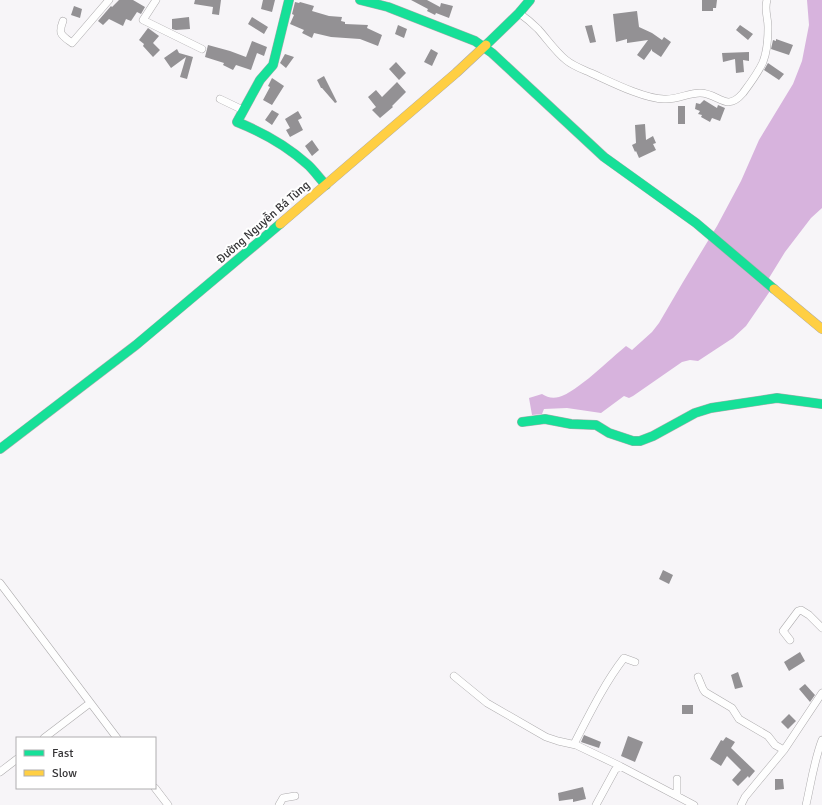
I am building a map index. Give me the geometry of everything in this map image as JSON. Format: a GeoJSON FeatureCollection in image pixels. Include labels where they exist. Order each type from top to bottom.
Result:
{"type":"FeatureCollection","features":[{"type":"Feature","properties":{"kind":"street"},"geometry":{"type":"LineString","coordinates":[[63,21],[60,33],[72,43],[108,0]]}},
{"type":"Feature","properties":{"kind":"street"},"geometry":{"type":"LineString","coordinates":[[156,0],[143,20],[202,49]]}},
{"type":"Feature","properties":{"kind":"street"},"geometry":{"type":"LineString","coordinates":[[289,0],[273,65],[260,80],[238,122],[297,156],[308,165],[323,187]]}},
{"type":"Feature","properties":{"kind":"street"},"geometry":{"type":"LineString","coordinates":[[360,0],[388,7],[475,41],[484,47],[604,157],[696,223],[822,330]]}},
{"type":"Feature","properties":{"kind":"street","name":"Đường Nguyễn Bá Tùng"},"geometry":{"type":"LineString","coordinates":[[0,449],[136,345],[309,199],[484,47],[519,13],[530,0]]}},
{"type":"Feature","properties":{"kind":"street"},"geometry":{"type":"LineString","coordinates":[[519,13],[536,27],[565,60],[617,85],[654,98],[672,99],[701,92],[711,95],[726,103],[730,103],[742,94],[762,63],[768,30],[765,6],[768,0]]}},
{"type":"Feature","properties":{"kind":"street"},"geometry":{"type":"LineString","coordinates":[[220,99],[243,110]]}},
{"type":"Feature","properties":{"kind":"street"},"geometry":{"type":"LineString","coordinates":[[522,422],[545,419],[571,424],[596,425],[609,433],[633,441],[640,441],[653,436],[695,413],[711,408],[781,398],[822,404]]}},
{"type":"Feature","properties":{"kind":"street"},"geometry":{"type":"LineString","coordinates":[[0,584],[116,737]]}},
{"type":"Feature","properties":{"kind":"street"},"geometry":{"type":"LineString","coordinates":[[790,640],[783,631],[798,611],[801,610],[809,614],[822,628]]}},
{"type":"Feature","properties":{"kind":"street"},"geometry":{"type":"LineString","coordinates":[[574,744],[590,712],[621,662],[624,658],[635,662]]}},
{"type":"Feature","properties":{"kind":"street"},"geometry":{"type":"LineString","coordinates":[[454,676],[487,703],[546,737],[574,744],[620,766],[694,805]]}},
{"type":"Feature","properties":{"kind":"street"},"geometry":{"type":"LineString","coordinates":[[698,677],[702,689],[705,692],[732,708],[739,719],[768,736],[776,745],[784,750]]}},
{"type":"Feature","properties":{"kind":"street"},"geometry":{"type":"LineString","coordinates":[[741,805],[745,797],[784,750],[822,693]]}},
{"type":"Feature","properties":{"kind":"street"},"geometry":{"type":"LineString","coordinates":[[45,737],[90,703]]}},
{"type":"Feature","properties":{"kind":"street"},"geometry":{"type":"LineString","coordinates":[[806,805],[813,768],[822,740]]}},
{"type":"Feature","properties":{"kind":"street"},"geometry":{"type":"LineString","coordinates":[[0,772],[16,760]]}},
{"type":"Feature","properties":{"kind":"street"},"geometry":{"type":"LineString","coordinates":[[596,805],[615,770],[620,766]]}},
{"type":"Feature","properties":{"kind":"street"},"geometry":{"type":"LineString","coordinates":[[677,779],[677,796]]}},
{"type":"Feature","properties":{"kind":"street"},"geometry":{"type":"LineString","coordinates":[[156,789],[168,805]]}},
{"type":"Feature","properties":{"kind":"street"},"geometry":{"type":"LineString","coordinates":[[278,805],[283,798],[295,796]]}},
{"type":"Feature","properties":{"kind":"shaded area"},"geometry":{"type":"Polygon","coordinates":[[[807,0],[822,0],[822,208],[811,218],[785,252],[769,278],[770,291],[746,326],[733,338],[698,361],[690,360],[682,362],[633,396],[629,398],[624,396],[601,413],[567,408],[544,409],[542,414],[532,415],[529,398],[542,394],[554,398],[575,389],[626,346],[632,350],[652,332],[659,323],[717,226],[741,181],[759,140],[793,84],[802,61],[809,25],[807,0]]]}},
{"type":"Feature","properties":{"kind":"building"},"geometry":{"type":"Polygon","coordinates":[[[119,0],[133,0],[145,7],[141,14],[137,12],[131,21],[126,19],[123,26],[109,19],[103,25],[98,21],[111,6],[112,7],[119,0]]]}},
{"type":"Feature","properties":{"kind":"building"},"geometry":{"type":"Polygon","coordinates":[[[195,0],[221,0],[219,15],[212,14],[213,7],[194,4],[195,0]]]}},
{"type":"Feature","properties":{"kind":"building"},"geometry":{"type":"Polygon","coordinates":[[[263,0],[275,0],[272,12],[261,9],[263,0]]]}},
{"type":"Feature","properties":{"kind":"building"},"geometry":{"type":"Polygon","coordinates":[[[411,0],[427,0],[440,7],[441,3],[453,6],[449,18],[436,13],[435,15],[427,11],[428,9],[411,0]]]}},
{"type":"Feature","properties":{"kind":"building"},"geometry":{"type":"Polygon","coordinates":[[[702,0],[717,0],[716,8],[713,8],[713,11],[702,11],[702,0]]]}},
{"type":"Feature","properties":{"kind":"building"},"geometry":{"type":"Polygon","coordinates":[[[295,2],[314,6],[312,11],[329,16],[342,17],[341,21],[345,22],[345,24],[368,25],[367,28],[382,35],[378,46],[360,39],[331,37],[314,33],[312,38],[302,33],[304,30],[290,24],[294,15],[292,14],[295,2]]]}},
{"type":"Feature","properties":{"kind":"building"},"geometry":{"type":"Polygon","coordinates":[[[74,6],[82,9],[80,18],[71,15],[74,6]]]}},
{"type":"Feature","properties":{"kind":"building"},"geometry":{"type":"Polygon","coordinates":[[[637,11],[639,27],[662,40],[664,37],[671,42],[661,57],[652,51],[652,49],[644,60],[637,55],[648,40],[627,43],[627,39],[616,42],[613,14],[637,11]]]}},
{"type":"Feature","properties":{"kind":"building"},"geometry":{"type":"Polygon","coordinates":[[[189,17],[190,29],[172,29],[172,19],[189,17]]]}},
{"type":"Feature","properties":{"kind":"building"},"geometry":{"type":"Polygon","coordinates":[[[252,17],[268,27],[264,34],[248,24],[252,17]]]}},
{"type":"Feature","properties":{"kind":"building"},"geometry":{"type":"Polygon","coordinates":[[[398,25],[407,29],[404,38],[395,34],[398,25]]]}},
{"type":"Feature","properties":{"kind":"building"},"geometry":{"type":"Polygon","coordinates":[[[592,25],[596,42],[590,43],[585,26],[592,25]]]}},
{"type":"Feature","properties":{"kind":"building"},"geometry":{"type":"Polygon","coordinates":[[[740,25],[753,34],[748,40],[736,30],[740,25]]]}},
{"type":"Feature","properties":{"kind":"building"},"geometry":{"type":"Polygon","coordinates":[[[148,28],[159,36],[153,43],[160,50],[153,57],[143,46],[144,44],[139,40],[148,28]]]}},
{"type":"Feature","properties":{"kind":"building"},"geometry":{"type":"Polygon","coordinates":[[[776,39],[793,45],[789,55],[771,49],[773,40],[776,41],[776,39]]]}},
{"type":"Feature","properties":{"kind":"building"},"geometry":{"type":"Polygon","coordinates":[[[252,41],[267,47],[264,56],[257,53],[251,70],[236,65],[233,70],[223,65],[224,63],[205,57],[208,45],[246,57],[252,41]]]}},
{"type":"Feature","properties":{"kind":"building"},"geometry":{"type":"Polygon","coordinates":[[[177,49],[179,53],[193,57],[187,79],[180,77],[186,57],[171,68],[164,58],[177,49]]]}},
{"type":"Feature","properties":{"kind":"building"},"geometry":{"type":"Polygon","coordinates":[[[431,49],[438,53],[432,66],[424,62],[431,49]]]}},
{"type":"Feature","properties":{"kind":"building"},"geometry":{"type":"Polygon","coordinates":[[[749,52],[749,61],[743,60],[744,72],[736,73],[735,59],[723,62],[722,53],[749,52]]]}},
{"type":"Feature","properties":{"kind":"building"},"geometry":{"type":"Polygon","coordinates":[[[285,54],[294,57],[286,68],[280,63],[285,54]]]}},
{"type":"Feature","properties":{"kind":"building"},"geometry":{"type":"Polygon","coordinates":[[[396,62],[406,73],[399,80],[389,69],[396,62]]]}},
{"type":"Feature","properties":{"kind":"building"},"geometry":{"type":"Polygon","coordinates":[[[768,63],[784,74],[779,80],[764,70],[768,63]]]}},
{"type":"Feature","properties":{"kind":"building"},"geometry":{"type":"Polygon","coordinates":[[[324,76],[337,102],[335,103],[321,88],[317,80],[324,76]]]}},
{"type":"Feature","properties":{"kind":"building"},"geometry":{"type":"Polygon","coordinates":[[[272,78],[284,86],[272,105],[263,100],[270,87],[268,86],[272,78]]]}},
{"type":"Feature","properties":{"kind":"building"},"geometry":{"type":"Polygon","coordinates":[[[397,82],[406,92],[392,106],[393,107],[380,118],[372,110],[376,107],[368,97],[376,90],[382,97],[397,82]]]}},
{"type":"Feature","properties":{"kind":"building"},"geometry":{"type":"Polygon","coordinates":[[[704,100],[717,108],[718,105],[725,108],[720,121],[712,118],[710,122],[701,117],[702,115],[698,114],[700,111],[695,109],[696,103],[700,104],[704,100]]]}},
{"type":"Feature","properties":{"kind":"building"},"geometry":{"type":"Polygon","coordinates":[[[678,106],[685,106],[685,124],[678,124],[678,106]]]}},
{"type":"Feature","properties":{"kind":"building"},"geometry":{"type":"Polygon","coordinates":[[[272,110],[279,114],[272,125],[265,120],[272,110]]]}},
{"type":"Feature","properties":{"kind":"building"},"geometry":{"type":"Polygon","coordinates":[[[298,111],[302,118],[298,120],[303,130],[290,137],[286,130],[290,128],[285,119],[298,111]]]}},
{"type":"Feature","properties":{"kind":"building"},"geometry":{"type":"Polygon","coordinates":[[[645,124],[646,140],[653,136],[656,143],[653,144],[656,150],[639,158],[632,145],[636,143],[635,125],[645,124]]]}},
{"type":"Feature","properties":{"kind":"building"},"geometry":{"type":"Polygon","coordinates":[[[312,140],[319,150],[312,156],[305,146],[312,140]]]}},
{"type":"Feature","properties":{"kind":"building"},"geometry":{"type":"Polygon","coordinates":[[[663,570],[673,575],[669,584],[659,579],[663,570]]]}},
{"type":"Feature","properties":{"kind":"building"},"geometry":{"type":"Polygon","coordinates":[[[800,652],[805,661],[789,671],[784,662],[800,652]]]}},
{"type":"Feature","properties":{"kind":"building"},"geometry":{"type":"Polygon","coordinates":[[[738,672],[743,687],[735,689],[731,675],[738,672]]]}},
{"type":"Feature","properties":{"kind":"building"},"geometry":{"type":"Polygon","coordinates":[[[805,684],[815,695],[810,702],[799,689],[805,684]]]}},
{"type":"Feature","properties":{"kind":"building"},"geometry":{"type":"Polygon","coordinates":[[[682,705],[693,705],[693,714],[682,714],[682,705]]]}},
{"type":"Feature","properties":{"kind":"building"},"geometry":{"type":"Polygon","coordinates":[[[789,714],[796,721],[788,729],[781,722],[789,714]]]}},
{"type":"Feature","properties":{"kind":"building"},"geometry":{"type":"Polygon","coordinates":[[[584,735],[601,742],[599,748],[581,742],[584,735]]]}},
{"type":"Feature","properties":{"kind":"building"},"geometry":{"type":"Polygon","coordinates":[[[628,736],[643,742],[635,762],[621,756],[628,736]]]}},
{"type":"Feature","properties":{"kind":"building"},"geometry":{"type":"Polygon","coordinates":[[[726,737],[735,742],[731,748],[755,771],[749,778],[748,776],[738,786],[732,780],[741,770],[727,756],[721,766],[710,759],[721,740],[723,741],[726,737]]]}},
{"type":"Feature","properties":{"kind":"building"},"geometry":{"type":"Polygon","coordinates":[[[775,779],[783,779],[784,789],[775,790],[775,779]]]}},
{"type":"Feature","properties":{"kind":"building"},"geometry":{"type":"Polygon","coordinates":[[[583,787],[586,799],[573,802],[573,799],[559,801],[558,793],[583,787]]]}},
{"type":"Feature","properties":{"kind":"traffic: fast"},"geometry":{"type":"LineString","coordinates":[[289,0],[273,65],[260,80],[237,122],[256,130],[283,145],[310,166],[326,185]]}},
{"type":"Feature","properties":{"kind":"traffic: fast"},"geometry":{"type":"LineString","coordinates":[[360,0],[388,7],[475,41],[492,53],[604,157],[696,223],[774,289]]}},
{"type":"Feature","properties":{"kind":"traffic: fast"},"geometry":{"type":"LineString","coordinates":[[486,45],[519,13],[530,0]]}},
{"type":"Feature","properties":{"kind":"traffic: fast"},"geometry":{"type":"LineString","coordinates":[[0,449],[136,345],[280,224]]}},
{"type":"Feature","properties":{"kind":"traffic: fast"},"geometry":{"type":"LineString","coordinates":[[522,422],[545,419],[571,424],[596,425],[609,433],[633,441],[640,441],[653,436],[695,413],[711,408],[777,398],[822,404]]}},
{"type":"Feature","properties":{"kind":"traffic: slow"},"geometry":{"type":"LineString","coordinates":[[280,224],[456,73],[486,45]]}},
{"type":"Feature","properties":{"kind":"traffic: slow"},"geometry":{"type":"LineString","coordinates":[[774,289],[822,329]]}}]}
